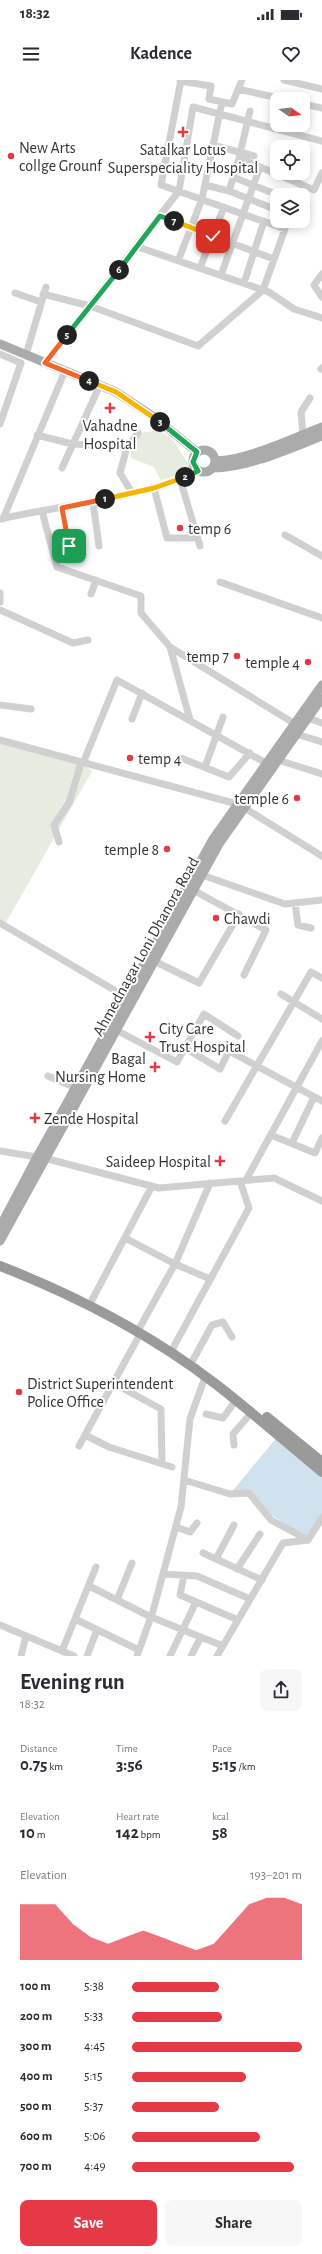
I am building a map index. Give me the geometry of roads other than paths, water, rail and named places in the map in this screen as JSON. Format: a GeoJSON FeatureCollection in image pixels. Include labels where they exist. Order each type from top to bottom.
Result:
{"type":"FeatureCollection","features":[{"type":"Feature","properties":{"kind":"highway"},"geometry":{"type":"LineString","coordinates":[[0,1259],[92,1300],[140,1331],[205,1376],[236,1400],[322,1472]]}},
{"type":"Feature","properties":{"kind":"highway"},"geometry":{"type":"LineString","coordinates":[[0,1266],[74,1298],[173,1348],[193,1360],[221,1380],[322,1462]]}},
{"type":"Feature","properties":{"kind":"main road"},"geometry":{"type":"LineString","coordinates":[[0,344],[116,392],[154,417],[197,452]]}},
{"type":"Feature","properties":{"kind":"main road"},"geometry":{"type":"LineString","coordinates":[[214,464],[210,451],[201,450],[197,452],[193,462],[198,471],[204,472],[222,460],[243,456],[303,435],[321,432]]}},
{"type":"Feature","properties":{"kind":"main road"},"geometry":{"type":"LineString","coordinates":[[214,464],[241,464],[321,432]]}},
{"type":"Feature","properties":{"kind":"main road","name":"Ahmednagar Loni Dhanora Road"},"geometry":{"type":"LineString","coordinates":[[0,1227],[116,1030],[240,806],[266,763],[322,685]]}},
{"type":"Feature","properties":{"kind":"main road","name":"Ahmednagar Loni Dhanora Road"},"geometry":{"type":"LineString","coordinates":[[0,1240],[76,1088],[213,839],[278,760],[322,698]]}},
{"type":"Feature","properties":{"kind":"street"},"geometry":{"type":"LineString","coordinates":[[15,293],[90,306],[198,346],[263,290],[285,229],[161,185],[180,80],[211,86],[209,99],[232,104],[242,80]]}},
{"type":"Feature","properties":{"kind":"street"},"geometry":{"type":"LineString","coordinates":[[284,80],[322,89]]}},
{"type":"Feature","properties":{"kind":"street"},"geometry":{"type":"LineString","coordinates":[[238,89],[270,96]]}},
{"type":"Feature","properties":{"kind":"street"},"geometry":{"type":"LineString","coordinates":[[178,260],[202,199],[222,102]]}},
{"type":"Feature","properties":{"kind":"street"},"geometry":{"type":"LineString","coordinates":[[310,105],[322,108]]}},
{"type":"Feature","properties":{"kind":"street"},"geometry":{"type":"LineString","coordinates":[[45,363],[138,247],[179,191],[193,107],[322,141]]}},
{"type":"Feature","properties":{"kind":"street"},"geometry":{"type":"LineString","coordinates":[[229,191],[240,155],[250,111]]}},
{"type":"Feature","properties":{"kind":"street"},"geometry":{"type":"LineString","coordinates":[[212,145],[240,155],[260,167],[314,190],[321,177]]}},
{"type":"Feature","properties":{"kind":"street"},"geometry":{"type":"LineString","coordinates":[[240,155],[254,156]]}},
{"type":"Feature","properties":{"kind":"street"},"geometry":{"type":"LineString","coordinates":[[221,275],[260,167]]}},
{"type":"Feature","properties":{"kind":"street"},"geometry":{"type":"LineString","coordinates":[[233,177],[270,192]]}},
{"type":"Feature","properties":{"kind":"street"},"geometry":{"type":"LineString","coordinates":[[205,185],[229,191],[270,207]]}},
{"type":"Feature","properties":{"kind":"street"},"geometry":{"type":"LineString","coordinates":[[200,268],[224,207]]}},
{"type":"Feature","properties":{"kind":"street"},"geometry":{"type":"LineString","coordinates":[[160,216],[274,258]]}},
{"type":"Feature","properties":{"kind":"street"},"geometry":{"type":"LineString","coordinates":[[244,283],[264,221]]}},
{"type":"Feature","properties":{"kind":"street"},"geometry":{"type":"LineString","coordinates":[[138,247],[263,290],[294,309],[322,318]]}},
{"type":"Feature","properties":{"kind":"street"},"geometry":{"type":"LineString","coordinates":[[322,274],[314,285],[322,297]]}},
{"type":"Feature","properties":{"kind":"street"},"geometry":{"type":"LineString","coordinates":[[26,355],[46,287]]}},
{"type":"Feature","properties":{"kind":"street"},"geometry":{"type":"LineString","coordinates":[[0,354],[21,363],[3,405],[0,424]]}},
{"type":"Feature","properties":{"kind":"street"},"geometry":{"type":"LineString","coordinates":[[2,519],[65,371]]}},
{"type":"Feature","properties":{"kind":"street"},"geometry":{"type":"LineString","coordinates":[[62,468],[100,385]]}},
{"type":"Feature","properties":{"kind":"street"},"geometry":{"type":"LineString","coordinates":[[303,435],[301,412],[310,398]]}},
{"type":"Feature","properties":{"kind":"street"},"geometry":{"type":"LineString","coordinates":[[132,493],[120,473],[127,447],[138,433]]}},
{"type":"Feature","properties":{"kind":"street"},"geometry":{"type":"LineString","coordinates":[[37,435],[72,444],[113,446]]}},
{"type":"Feature","properties":{"kind":"street"},"geometry":{"type":"LineString","coordinates":[[2,519],[92,502],[154,488],[198,471]]}},
{"type":"Feature","properties":{"kind":"street"},"geometry":{"type":"LineString","coordinates":[[180,479],[200,546]]}},
{"type":"Feature","properties":{"kind":"street"},"geometry":{"type":"LineString","coordinates":[[154,488],[167,538],[197,538]]}},
{"type":"Feature","properties":{"kind":"street"},"geometry":{"type":"LineString","coordinates":[[92,502],[99,546]]}},
{"type":"Feature","properties":{"kind":"street"},"geometry":{"type":"LineString","coordinates":[[62,508],[69,546]]}},
{"type":"Feature","properties":{"kind":"street"},"geometry":{"type":"LineString","coordinates":[[42,512],[57,567],[141,596],[141,613],[170,647],[295,724]]}},
{"type":"Feature","properties":{"kind":"street"},"geometry":{"type":"LineString","coordinates":[[285,535],[322,556]]}},
{"type":"Feature","properties":{"kind":"street"},"geometry":{"type":"LineString","coordinates":[[91,594],[96,580]]}},
{"type":"Feature","properties":{"kind":"street"},"geometry":{"type":"LineString","coordinates":[[220,582],[322,618]]}},
{"type":"Feature","properties":{"kind":"street"},"geometry":{"type":"LineString","coordinates":[[0,593],[0,602]]}},
{"type":"Feature","properties":{"kind":"street"},"geometry":{"type":"LineString","coordinates":[[0,610],[73,643],[88,640]]}},
{"type":"Feature","properties":{"kind":"street"},"geometry":{"type":"LineString","coordinates":[[170,647],[190,720]]}},
{"type":"Feature","properties":{"kind":"street"},"geometry":{"type":"LineString","coordinates":[[60,842],[54,825],[68,803],[82,763],[117,680],[266,763]]}},
{"type":"Feature","properties":{"kind":"street"},"geometry":{"type":"LineString","coordinates":[[132,719],[142,693]]}},
{"type":"Feature","properties":{"kind":"street"},"geometry":{"type":"LineString","coordinates":[[0,705],[31,709]]}},
{"type":"Feature","properties":{"kind":"street"},"geometry":{"type":"LineString","coordinates":[[205,767],[215,734],[223,717]]}},
{"type":"Feature","properties":{"kind":"street"},"geometry":{"type":"LineString","coordinates":[[308,718],[322,723]]}},
{"type":"Feature","properties":{"kind":"street"},"geometry":{"type":"LineString","coordinates":[[296,734],[322,742]]}},
{"type":"Feature","properties":{"kind":"street"},"geometry":{"type":"LineString","coordinates":[[0,740],[240,806],[322,856]]}},
{"type":"Feature","properties":{"kind":"street"},"geometry":{"type":"LineString","coordinates":[[182,758],[229,777],[250,753]]}},
{"type":"Feature","properties":{"kind":"street"},"geometry":{"type":"LineString","coordinates":[[278,760],[322,774]]}},
{"type":"Feature","properties":{"kind":"street"},"geometry":{"type":"LineString","coordinates":[[202,875],[285,904],[322,900]]}},
{"type":"Feature","properties":{"kind":"street"},"geometry":{"type":"LineString","coordinates":[[193,890],[266,930],[244,974]]}},
{"type":"Feature","properties":{"kind":"street"},"geometry":{"type":"LineString","coordinates":[[295,903],[298,925],[311,928]]}},
{"type":"Feature","properties":{"kind":"street"},"geometry":{"type":"LineString","coordinates":[[154,961],[199,982],[239,914]]}},
{"type":"Feature","properties":{"kind":"street"},"geometry":{"type":"LineString","coordinates":[[0,923],[126,996]]}},
{"type":"Feature","properties":{"kind":"street"},"geometry":{"type":"LineString","coordinates":[[225,1121],[311,972],[322,978]]}},
{"type":"Feature","properties":{"kind":"street"},"geometry":{"type":"LineString","coordinates":[[282,994],[322,1019]]}},
{"type":"Feature","properties":{"kind":"street"},"geometry":{"type":"LineString","coordinates":[[116,1030],[177,1062],[204,1014],[238,1036]]}},
{"type":"Feature","properties":{"kind":"street"},"geometry":{"type":"LineString","coordinates":[[173,1348],[249,1208],[243,1180],[271,1135],[322,1041]]}},
{"type":"Feature","properties":{"kind":"street"},"geometry":{"type":"LineString","coordinates":[[185,1048],[220,1069],[229,1051],[322,1101]]}},
{"type":"Feature","properties":{"kind":"street"},"geometry":{"type":"LineString","coordinates":[[48,1076],[76,1088]]}},
{"type":"Feature","properties":{"kind":"street"},"geometry":{"type":"LineString","coordinates":[[292,1143],[314,1097]]}},
{"type":"Feature","properties":{"kind":"street"},"geometry":{"type":"LineString","coordinates":[[271,1135],[316,1153],[322,1138]]}},
{"type":"Feature","properties":{"kind":"street"},"geometry":{"type":"LineString","coordinates":[[0,1151],[40,1158],[159,1188],[274,1178],[322,1201]]}},
{"type":"Feature","properties":{"kind":"street"},"geometry":{"type":"LineString","coordinates":[[79,1446],[175,1264],[210,1183]]}},
{"type":"Feature","properties":{"kind":"street"},"geometry":{"type":"LineString","coordinates":[[92,1300],[152,1186]]}},
{"type":"Feature","properties":{"kind":"street"},"geometry":{"type":"LineString","coordinates":[[125,1238],[175,1264],[210,1279]]}},
{"type":"Feature","properties":{"kind":"street"},"geometry":{"type":"LineString","coordinates":[[193,1360],[212,1325],[223,1322],[232,1337]]}},
{"type":"Feature","properties":{"kind":"street"},"geometry":{"type":"LineString","coordinates":[[75,1619],[138,1653],[151,1617],[181,1506],[190,1419],[205,1376]]}},
{"type":"Feature","properties":{"kind":"street"},"geometry":{"type":"LineString","coordinates":[[113,1383],[161,1409],[162,1464]]}},
{"type":"Feature","properties":{"kind":"street"},"geometry":{"type":"LineString","coordinates":[[206,1414],[223,1418],[236,1400]]}},
{"type":"Feature","properties":{"kind":"street"},"geometry":{"type":"LineString","coordinates":[[234,1445],[233,1434],[251,1413]]}},
{"type":"Feature","properties":{"kind":"street"},"geometry":{"type":"LineString","coordinates":[[85,1436],[109,1447],[172,1467]]}},
{"type":"Feature","properties":{"kind":"street"},"geometry":{"type":"LineString","coordinates":[[184,1480],[230,1494],[249,1493],[271,1520],[308,1540]]}},
{"type":"Feature","properties":{"kind":"street"},"geometry":{"type":"LineString","coordinates":[[308,1540],[322,1518]]}},
{"type":"Feature","properties":{"kind":"street"},"geometry":{"type":"LineString","coordinates":[[176,1526],[190,1532],[197,1523]]}},
{"type":"Feature","properties":{"kind":"street"},"geometry":{"type":"LineString","coordinates":[[216,1559],[234,1525]]}},
{"type":"Feature","properties":{"kind":"street"},"geometry":{"type":"LineString","coordinates":[[237,1569],[260,1534]]}},
{"type":"Feature","properties":{"kind":"street"},"geometry":{"type":"LineString","coordinates":[[217,1656],[283,1543],[308,1540]]}},
{"type":"Feature","properties":{"kind":"street"},"geometry":{"type":"LineString","coordinates":[[203,1554],[262,1580]]}},
{"type":"Feature","properties":{"kind":"street"},"geometry":{"type":"LineString","coordinates":[[117,1600],[132,1563]]}},
{"type":"Feature","properties":{"kind":"street"},"geometry":{"type":"LineString","coordinates":[[62,1651],[96,1567]]}},
{"type":"Feature","properties":{"kind":"street"},"geometry":{"type":"LineString","coordinates":[[163,1574],[197,1576],[250,1600]]}},
{"type":"Feature","properties":{"kind":"street"},"geometry":{"type":"LineString","coordinates":[[184,1576],[180,1595],[238,1620]]}},
{"type":"Feature","properties":{"kind":"street"},"geometry":{"type":"LineString","coordinates":[[89,1586],[151,1617],[222,1646]]}},
{"type":"Feature","properties":{"kind":"street"},"geometry":{"type":"LineString","coordinates":[[170,1656],[196,1602]]}},
{"type":"Feature","properties":{"kind":"street"},"geometry":{"type":"LineString","coordinates":[[0,1625],[74,1656]]}},
{"type":"Feature","properties":{"kind":"street"},"geometry":{"type":"LineString","coordinates":[[87,1656],[97,1630]]}},
{"type":"Feature","properties":{"kind":"street"},"geometry":{"type":"LineString","coordinates":[[21,1656],[26,1636]]}},
{"type":"Feature","properties":{"kind":"street"},"geometry":{"type":"LineString","coordinates":[[191,1656],[201,1637]]}},
{"type":"Feature","properties":{"kind":"water"},"geometry":{"type":"Polygon","coordinates":[[[278,1436],[322,1472],[322,1518],[308,1540],[257,1505],[249,1493],[230,1494],[278,1436]]]}},
{"type":"Feature","properties":{"kind":"place","name":"Satalkar Lotus Superspeciality Hospital"},"geometry":{"type":"Point","coordinates":[183,132]}},
{"type":"Feature","properties":{"kind":"place","name":"New Arts collge Grounf"},"geometry":{"type":"Point","coordinates":[11,156]}},
{"type":"Feature","properties":{"kind":"place","name":"Vahadne Hospital"},"geometry":{"type":"Point","coordinates":[110,408]}},
{"type":"Feature","properties":{"kind":"place","name":"temp 6"},"geometry":{"type":"Point","coordinates":[180,528]}},
{"type":"Feature","properties":{"kind":"place","name":"temp 7"},"geometry":{"type":"Point","coordinates":[237,656]}},
{"type":"Feature","properties":{"kind":"place","name":"temple 4"},"geometry":{"type":"Point","coordinates":[308,662]}},
{"type":"Feature","properties":{"kind":"place","name":"temp 4"},"geometry":{"type":"Point","coordinates":[130,758]}},
{"type":"Feature","properties":{"kind":"place","name":"temple 6"},"geometry":{"type":"Point","coordinates":[297,798]}},
{"type":"Feature","properties":{"kind":"place","name":"temple 8"},"geometry":{"type":"Point","coordinates":[167,849]}},
{"type":"Feature","properties":{"kind":"place","name":"Chawdi"},"geometry":{"type":"Point","coordinates":[216,918]}},
{"type":"Feature","properties":{"kind":"place","name":"City Care Trust Hospital"},"geometry":{"type":"Point","coordinates":[150,1037]}},
{"type":"Feature","properties":{"kind":"place","name":"Bagal Nursing Home"},"geometry":{"type":"Point","coordinates":[155,1067]}},
{"type":"Feature","properties":{"kind":"place","name":"Zende Hospital"},"geometry":{"type":"Point","coordinates":[35,1118]}},
{"type":"Feature","properties":{"kind":"place","name":"Saideep Hospital"},"geometry":{"type":"Point","coordinates":[220,1161]}},
{"type":"Feature","properties":{"kind":"place","name":"District Superintendent Police Office"},"geometry":{"type":"Point","coordinates":[19,1392]}}]}
